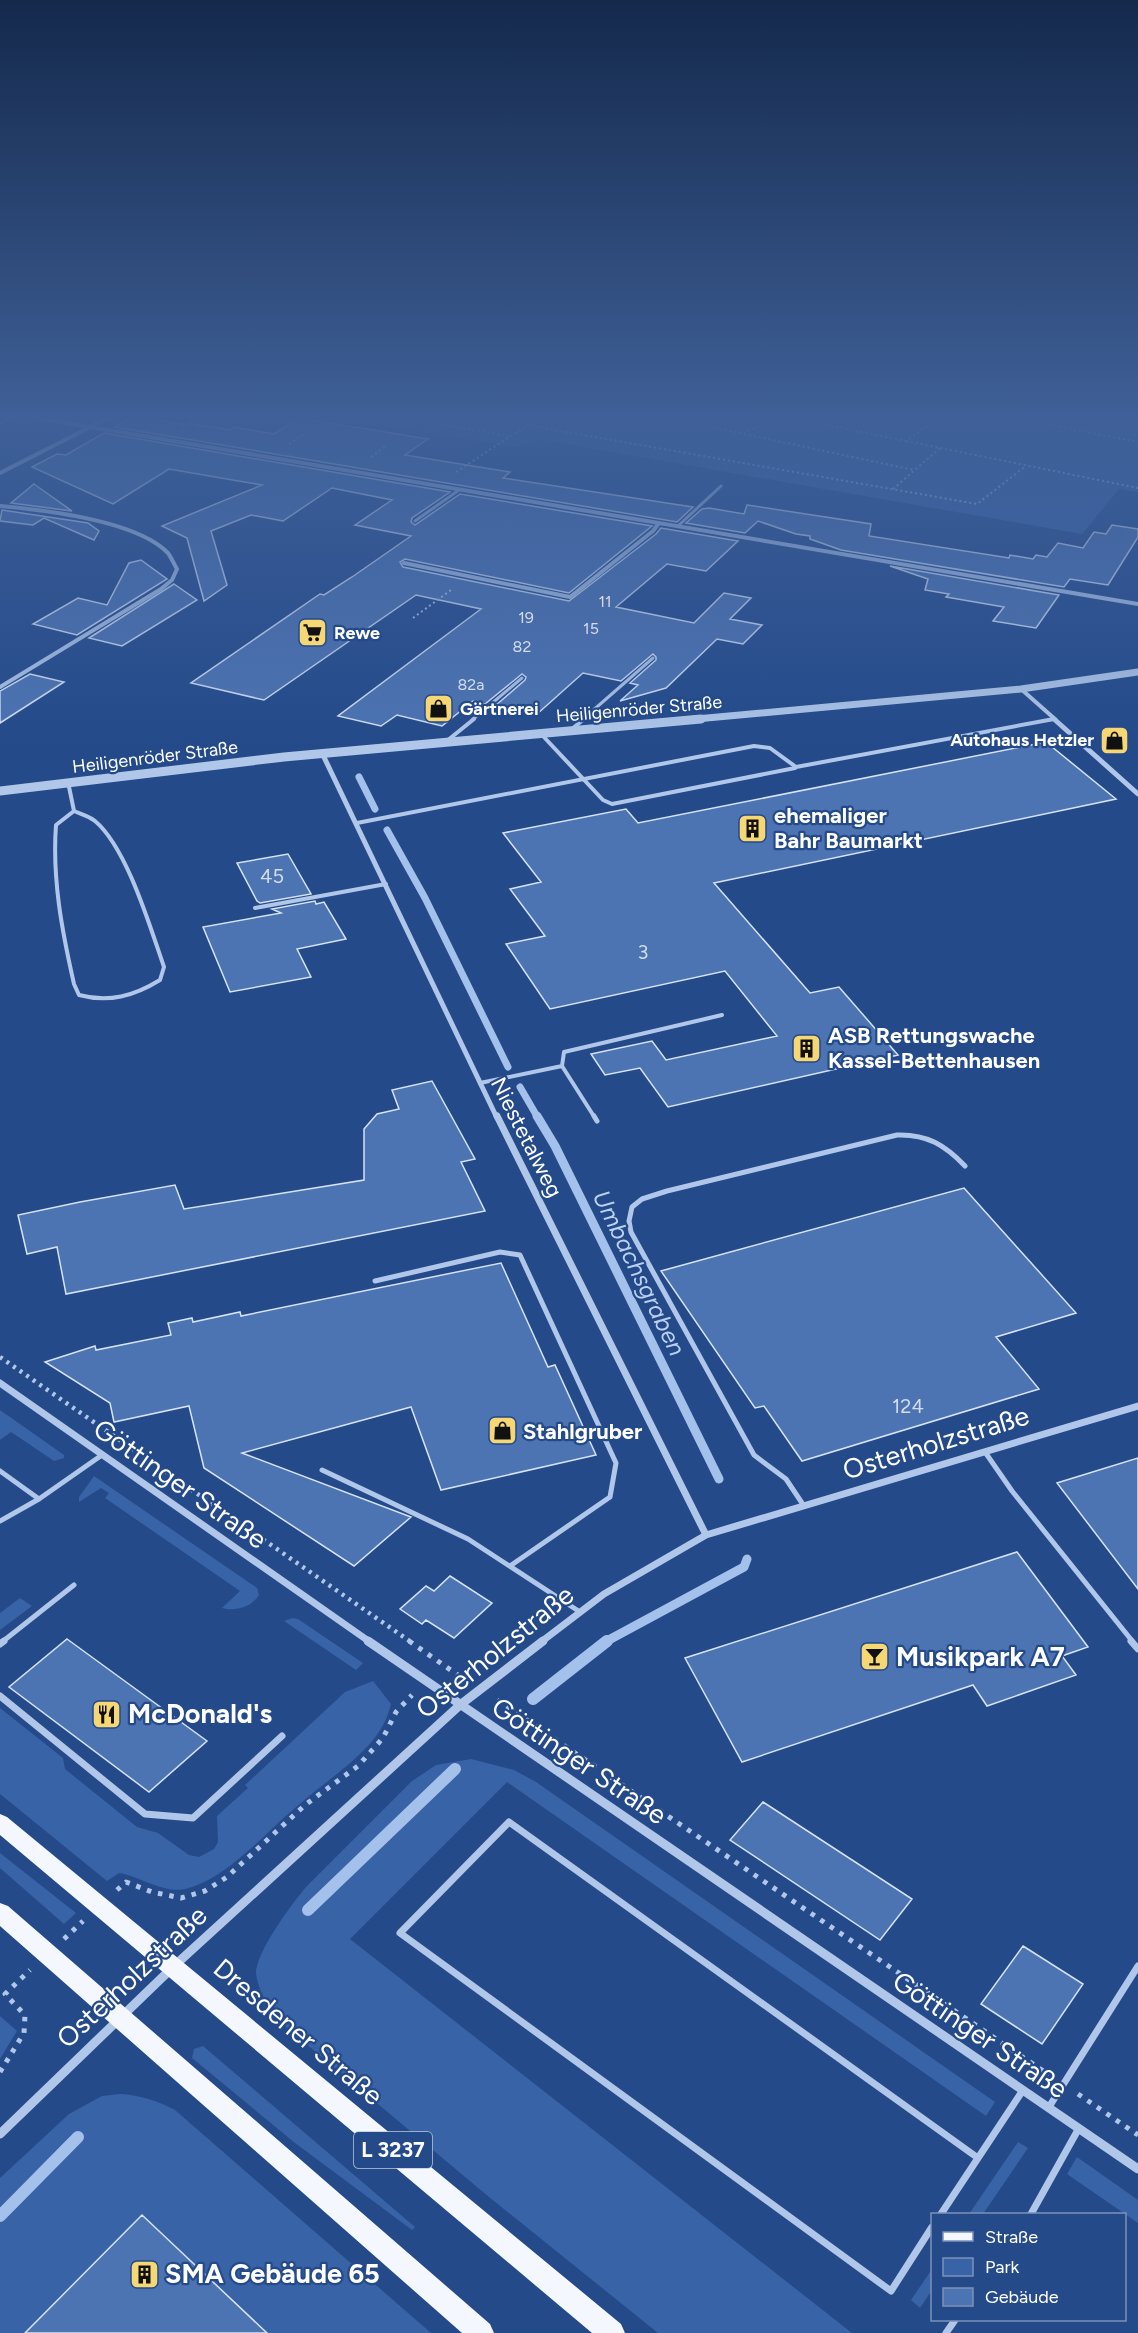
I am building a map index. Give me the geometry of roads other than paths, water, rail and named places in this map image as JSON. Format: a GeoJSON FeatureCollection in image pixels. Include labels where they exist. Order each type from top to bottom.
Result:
{"type":"FeatureCollection","features":[{"type":"Feature","properties":{"kind":"main road","name":"Dresdener Straße"},"geometry":{"type":"LineString","coordinates":[[0,1823],[612,2333]]}},
{"type":"Feature","properties":{"kind":"main road"},"geometry":{"type":"LineString","coordinates":[[0,1913],[481,2333]]}},
{"type":"Feature","properties":{"kind":"street"},"geometry":{"type":"LineString","coordinates":[[0,687],[161,589],[172,580],[177,569],[170,556],[157,546],[112,527]]}},
{"type":"Feature","properties":{"kind":"street"},"geometry":{"type":"LineString","coordinates":[[404,563],[570,597],[656,527]]}},
{"type":"Feature","properties":{"kind":"street"},"geometry":{"type":"LineString","coordinates":[[683,527],[1138,604]]}},
{"type":"Feature","properties":{"kind":"street","name":"Heiligenröder Straße"},"geometry":{"type":"LineString","coordinates":[[0,791],[322,753],[1022,690],[1138,672]]}},
{"type":"Feature","properties":{"kind":"street"},"geometry":{"type":"LineString","coordinates":[[1022,690],[1138,795]]}},
{"type":"Feature","properties":{"kind":"street","name":"Niestetalweg"},"geometry":{"type":"LineString","coordinates":[[322,753],[480,1083],[706,1535]]}},
{"type":"Feature","properties":{"kind":"street","name":"Göttinger Straße"},"geometry":{"type":"LineString","coordinates":[[0,1383],[460,1705],[1138,2169]]}},
{"type":"Feature","properties":{"kind":"street","name":"Osterholzstraße"},"geometry":{"type":"LineString","coordinates":[[0,2134],[173,1967],[460,1705],[604,1593],[706,1535],[1138,1406]]}},
{"type":"Feature","properties":{"kind":"lane"},"geometry":{"type":"LineString","coordinates":[[570,730],[653,658]]}},
{"type":"Feature","properties":{"kind":"lane"},"geometry":{"type":"LineString","coordinates":[[446,742],[522,678]]}},
{"type":"Feature","properties":{"kind":"lane"},"geometry":{"type":"LineString","coordinates":[[540,733],[603,800],[612,804],[1054,719]]}},
{"type":"Feature","properties":{"kind":"lane"},"geometry":{"type":"LineString","coordinates":[[357,823],[754,747],[770,748],[796,767]]}},
{"type":"Feature","properties":{"kind":"lane"},"geometry":{"type":"LineString","coordinates":[[68,782],[74,811]]}},
{"type":"Feature","properties":{"kind":"lane"},"geometry":{"type":"LineString","coordinates":[[74,811],[94,820],[109,837],[136,887],[164,967],[160,980],[130,996],[87,998],[79,995],[74,984],[58,908],[54,845],[56,825],[74,811]]}},
{"type":"Feature","properties":{"kind":"lane"},"geometry":{"type":"LineString","coordinates":[[255,908],[386,884]]}},
{"type":"Feature","properties":{"kind":"lane"},"geometry":{"type":"LineString","coordinates":[[597,1121],[562,1066],[564,1052],[722,1015]]}},
{"type":"Feature","properties":{"kind":"lane"},"geometry":{"type":"LineString","coordinates":[[480,1083],[562,1066]]}},
{"type":"Feature","properties":{"kind":"lane"},"geometry":{"type":"LineString","coordinates":[[804,1506],[786,1479],[754,1455],[631,1232],[627,1216],[632,1205],[667,1191],[897,1135],[923,1135],[938,1140],[965,1166]]}},
{"type":"Feature","properties":{"kind":"lane"},"geometry":{"type":"LineString","coordinates":[[375,1281],[500,1252],[520,1255],[616,1463],[610,1497],[510,1566]]}},
{"type":"Feature","properties":{"kind":"lane"},"geometry":{"type":"LineString","coordinates":[[985,1452],[1012,1491],[1138,1649]]}},
{"type":"Feature","properties":{"kind":"lane"},"geometry":{"type":"LineString","coordinates":[[0,1521],[39,1499],[102,1455]]}},
{"type":"Feature","properties":{"kind":"lane"},"geometry":{"type":"LineString","coordinates":[[322,1470],[468,1539],[580,1612]]}},
{"type":"Feature","properties":{"kind":"lane"},"geometry":{"type":"LineString","coordinates":[[0,1471],[39,1499]]}},
{"type":"Feature","properties":{"kind":"lane"},"geometry":{"type":"LineString","coordinates":[[0,1644],[74,1586]]}},
{"type":"Feature","properties":{"kind":"lane"},"geometry":{"type":"LineString","coordinates":[[0,1696],[145,1814],[193,1818],[282,1736]]}},
{"type":"Feature","properties":{"kind":"lane"},"geometry":{"type":"LineString","coordinates":[[931,2230],[891,2291],[400,1933],[509,1822],[978,2158]]}},
{"type":"Feature","properties":{"kind":"lane"},"geometry":{"type":"LineString","coordinates":[[1049,2107],[1062,2083],[1119,2000],[1138,1966]]}},
{"type":"Feature","properties":{"kind":"lane"},"geometry":{"type":"LineString","coordinates":[[942,2213],[1023,2090]]}},
{"type":"Feature","properties":{"kind":"lane"},"geometry":{"type":"LineString","coordinates":[[1032,2213],[1079,2128]]}},
{"type":"Feature","properties":{"kind":"waterway","name":"Umbachsgraben"},"geometry":{"type":"LineString","coordinates":[[359,777],[375,809]]}},
{"type":"Feature","properties":{"kind":"waterway","name":"Umbachsgraben"},"geometry":{"type":"LineString","coordinates":[[387,830],[425,898],[508,1067]]}},
{"type":"Feature","properties":{"kind":"waterway","name":"Umbachsgraben"},"geometry":{"type":"LineString","coordinates":[[520,1087],[538,1118]]}},
{"type":"Feature","properties":{"kind":"waterway","name":"Umbachsgraben"},"geometry":{"type":"LineString","coordinates":[[537,1116],[555,1146],[719,1479]]}},
{"type":"Feature","properties":{"kind":"waterway","name":"Umbachsgraben"},"geometry":{"type":"LineString","coordinates":[[605,1642],[744,1567],[747,1559]]}},
{"type":"Feature","properties":{"kind":"waterway","name":"Umbachsgraben"},"geometry":{"type":"LineString","coordinates":[[533,1699],[607,1641]]}},
{"type":"Feature","properties":{"kind":"waterway","name":"Umbachsgraben"},"geometry":{"type":"LineString","coordinates":[[308,1910],[455,1769]]}},
{"type":"Feature","properties":{"kind":"waterway","name":"Umbachsgraben"},"geometry":{"type":"LineString","coordinates":[[0,2216],[78,2137]]}},
{"type":"Feature","properties":{"kind":"place","name":"Rewe"},"geometry":{"type":"Point","coordinates":[313,633]}},
{"type":"Feature","properties":{"kind":"place","name":"Gärtnerei"},"geometry":{"type":"Point","coordinates":[439,709]}},
{"type":"Feature","properties":{"kind":"place","name":"Autohaus Hetzler"},"geometry":{"type":"Point","coordinates":[1115,740]}},
{"type":"Feature","properties":{"kind":"place","name":"ehemaliger Bahr Baumarkt"},"geometry":{"type":"Point","coordinates":[753,828]}},
{"type":"Feature","properties":{"kind":"place","name":"ASB Rettungswache Kassel-Bettenhausen"},"geometry":{"type":"Point","coordinates":[807,1048]}},
{"type":"Feature","properties":{"kind":"place","name":"Stahlgruber"},"geometry":{"type":"Point","coordinates":[502,1431]}},
{"type":"Feature","properties":{"kind":"place","name":"Musikpark A7"},"geometry":{"type":"Point","coordinates":[875,1657]}},
{"type":"Feature","properties":{"kind":"place","name":"McDonald's"},"geometry":{"type":"Point","coordinates":[107,1714]}},
{"type":"Feature","properties":{"kind":"place","name":"SMA Gebäude 65"},"geometry":{"type":"Point","coordinates":[144,2274]}}]}
